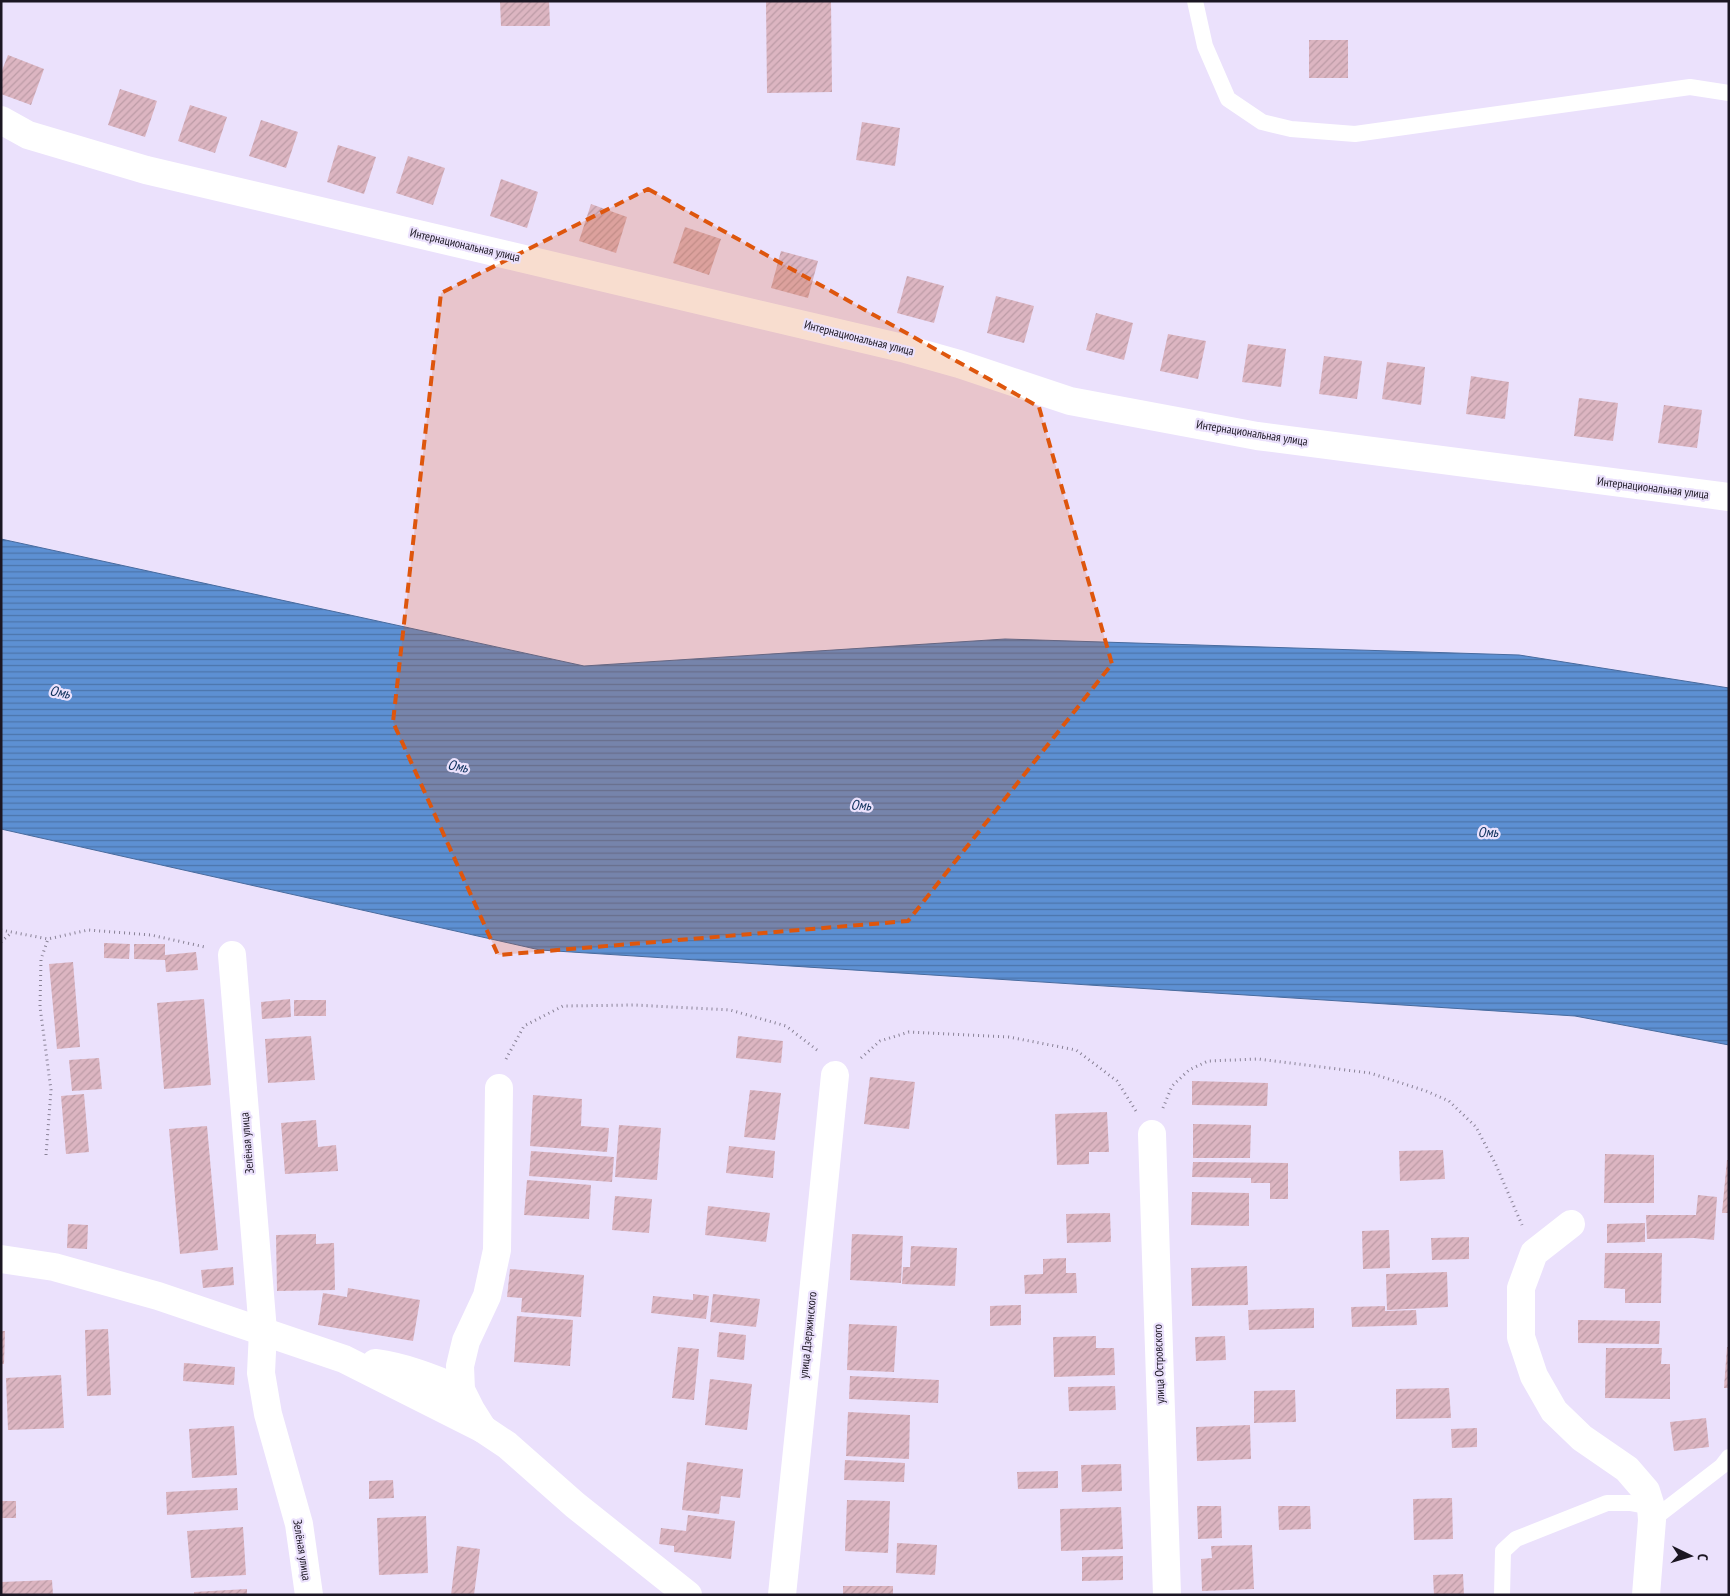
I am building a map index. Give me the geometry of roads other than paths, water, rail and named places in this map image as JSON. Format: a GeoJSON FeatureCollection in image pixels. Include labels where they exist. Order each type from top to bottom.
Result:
{"type":"FeatureCollection","features":[{"type":"Feature","properties":{"kind":"street","name":"Интернациональная улица"},"geometry":{"type":"LineString","coordinates":[[1,120],[28,135],[146,170],[902,348],[959,364],[1070,401],[1257,436],[1729,498]]}},
{"type":"Feature","properties":{"kind":"street","name":"Зелёная улица"},"geometry":{"type":"LineString","coordinates":[[232,955],[263,1331],[261,1373],[268,1414],[300,1524],[309,1595]]}},
{"type":"Feature","properties":{"kind":"street","name":"улица Дзержинского"},"geometry":{"type":"LineString","coordinates":[[782,1595],[835,1075]]}},
{"type":"Feature","properties":{"kind":"street"},"geometry":{"type":"LineString","coordinates":[[483,1429],[471,1410],[462,1390],[460,1366],[466,1340],[487,1296],[497,1250],[499,1088]]}},
{"type":"Feature","properties":{"kind":"street","name":"улица Островского"},"geometry":{"type":"LineString","coordinates":[[1152,1134],[1167,1595]]}},
{"type":"Feature","properties":{"kind":"street"},"geometry":{"type":"LineString","coordinates":[[1570,1224],[1534,1253],[1522,1288],[1521,1337],[1534,1376],[1554,1411],[1582,1438],[1628,1469],[1646,1491],[1652,1514],[1646,1595]]}},
{"type":"Feature","properties":{"kind":"street"},"geometry":{"type":"LineString","coordinates":[[1,1259],[54,1267],[158,1296],[344,1359],[483,1429],[506,1445],[575,1505],[688,1595]]}},
{"type":"Feature","properties":{"kind":"street"},"geometry":{"type":"LineString","coordinates":[[344,1359],[392,1365],[428,1376],[462,1390]]}},
{"type":"Feature","properties":{"kind":"lane"},"geometry":{"type":"LineString","coordinates":[[1195,1],[1206,46],[1228,99],[1262,122],[1291,129],[1355,134],[1690,87],[1729,93]]}},
{"type":"Feature","properties":{"kind":"lane"},"geometry":{"type":"LineString","coordinates":[[1502,1595],[1503,1551],[1516,1539],[1607,1503],[1630,1503],[1652,1514],[1722,1466],[1729,1457]]}},
{"type":"Feature","properties":{"kind":"water","name":"Омь"},"geometry":{"type":"Polygon","coordinates":[[[1,539],[584,666],[1005,639],[1519,655],[1729,688],[1729,1045],[1575,1016],[540,950],[1,829],[1,539]]]}}]}
